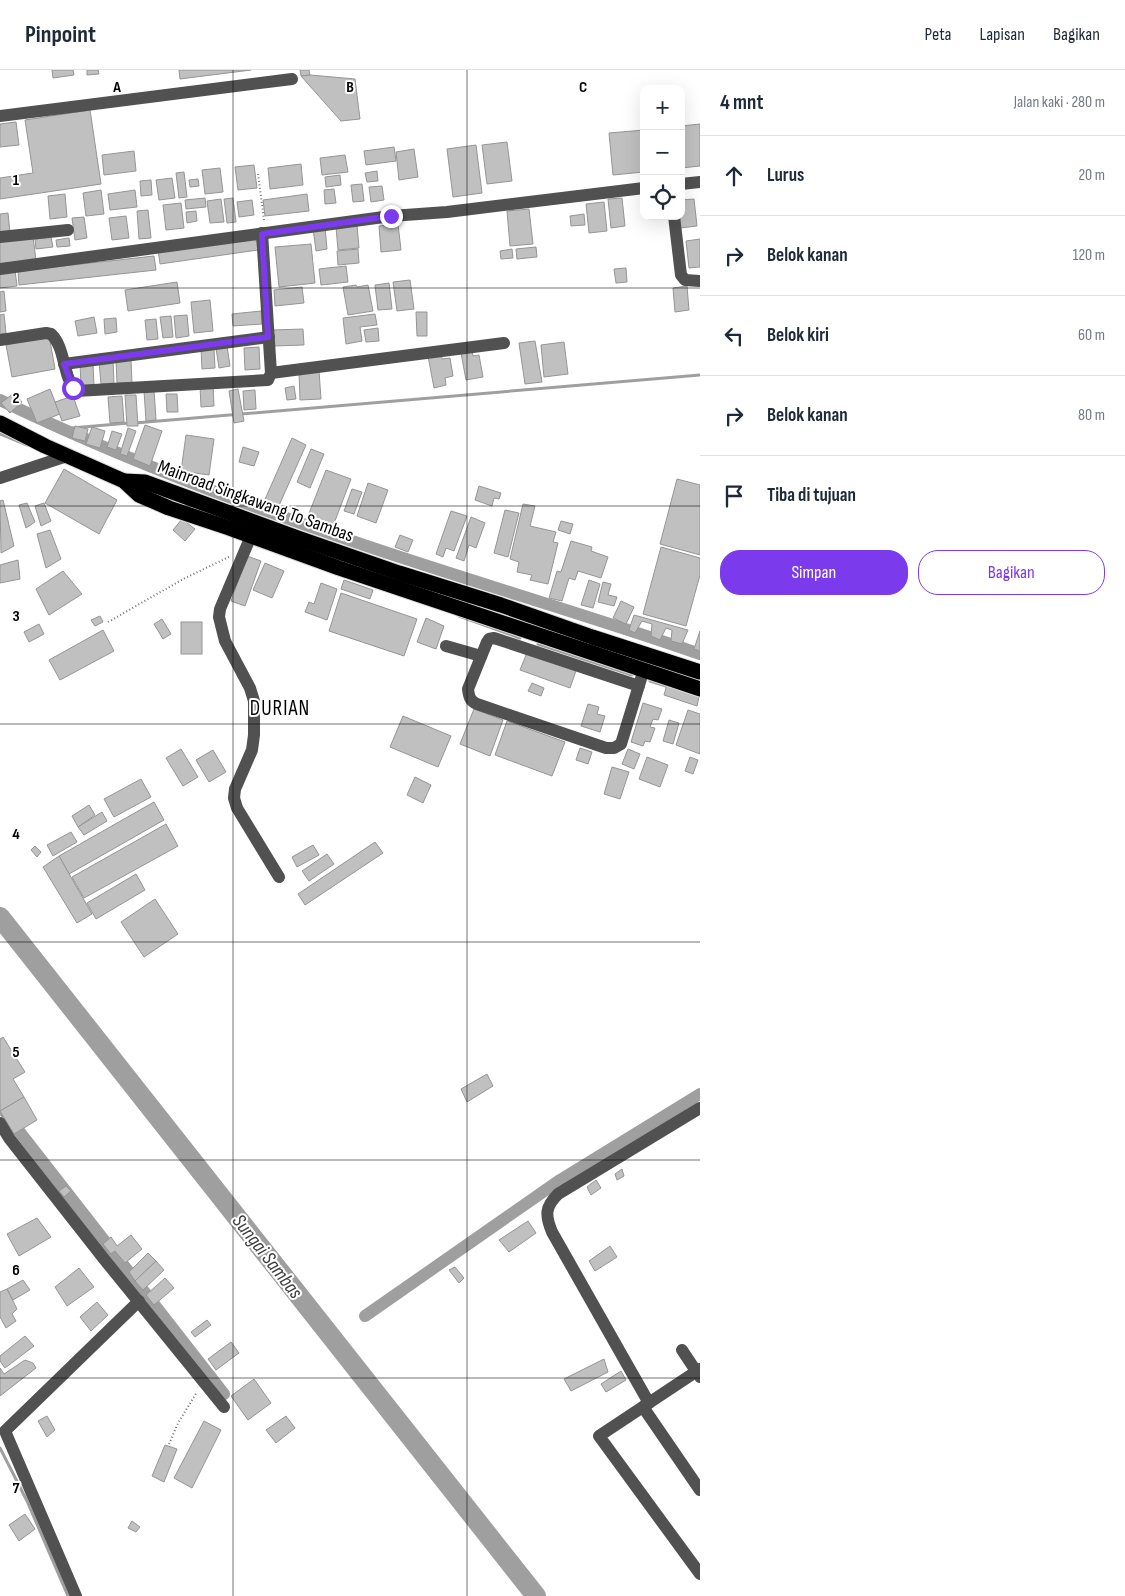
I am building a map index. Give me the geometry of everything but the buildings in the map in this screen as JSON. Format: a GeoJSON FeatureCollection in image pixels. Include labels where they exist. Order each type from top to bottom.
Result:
{"type":"FeatureCollection","features":[{"type":"Feature","properties":{"kind":"highway"},"geometry":{"type":"LineString","coordinates":[[0,423],[67,456],[124,481]]}},
{"type":"Feature","properties":{"kind":"highway","name":"Mainroad Singkawang To Sambas"},"geometry":{"type":"LineString","coordinates":[[124,481],[139,495],[151,501],[249,542],[331,565],[700,689]]}},
{"type":"Feature","properties":{"kind":"highway","name":"Mainroad Singkawang To Sambas"},"geometry":{"type":"LineString","coordinates":[[124,481],[146,482],[298,538],[700,672]]}},
{"type":"Feature","properties":{"kind":"highway"},"geometry":{"type":"LineString","coordinates":[[494,619],[501,605]]}},
{"type":"Feature","properties":{"kind":"street"},"geometry":{"type":"LineString","coordinates":[[0,116],[292,79]]}},
{"type":"Feature","properties":{"kind":"street"},"geometry":{"type":"LineString","coordinates":[[685,184],[700,182]]}},
{"type":"Feature","properties":{"kind":"street"},"geometry":{"type":"LineString","coordinates":[[0,269],[391,216],[447,212],[640,188]]}},
{"type":"Feature","properties":{"kind":"street"},"geometry":{"type":"LineString","coordinates":[[674,220],[681,275],[685,280],[700,281]]}},
{"type":"Feature","properties":{"kind":"street"},"geometry":{"type":"LineString","coordinates":[[0,237],[68,230]]}},
{"type":"Feature","properties":{"kind":"street"},"geometry":{"type":"LineString","coordinates":[[0,340],[50,333],[57,342],[71,384],[76,391],[82,392],[182,384],[268,380],[271,373],[264,233]]}},
{"type":"Feature","properties":{"kind":"street"},"geometry":{"type":"LineString","coordinates":[[64,364],[268,337]]}},
{"type":"Feature","properties":{"kind":"street"},"geometry":{"type":"LineString","coordinates":[[271,373],[504,343]]}},
{"type":"Feature","properties":{"kind":"street"},"geometry":{"type":"LineString","coordinates":[[0,478],[67,456]]}},
{"type":"Feature","properties":{"kind":"street"},"geometry":{"type":"LineString","coordinates":[[249,542],[220,609],[219,618],[225,641],[250,688],[254,701],[252,750],[235,789],[234,798],[237,808],[279,877]]}},
{"type":"Feature","properties":{"kind":"street"},"geometry":{"type":"LineString","coordinates":[[526,649],[532,633]]}},
{"type":"Feature","properties":{"kind":"street"},"geometry":{"type":"LineString","coordinates":[[639,686],[491,638],[487,642],[468,689],[472,702],[606,748],[614,748],[621,744],[639,686],[644,669]]}},
{"type":"Feature","properties":{"kind":"street"},"geometry":{"type":"LineString","coordinates":[[446,646],[482,656]]}},
{"type":"Feature","properties":{"kind":"street"},"geometry":{"type":"LineString","coordinates":[[700,1108],[558,1194],[550,1202],[547,1213],[552,1232],[646,1405],[700,1490]]}},
{"type":"Feature","properties":{"kind":"street"},"geometry":{"type":"LineString","coordinates":[[0,1123],[5,1141],[139,1301],[224,1407]]}},
{"type":"Feature","properties":{"kind":"street"},"geometry":{"type":"LineString","coordinates":[[76,1596],[3,1426],[139,1301]]}},
{"type":"Feature","properties":{"kind":"street"},"geometry":{"type":"LineString","coordinates":[[682,1350],[699,1373],[598,1436],[700,1574]]}},
{"type":"Feature","properties":{"kind":"path"},"geometry":{"type":"LineString","coordinates":[[258,174],[264,233]]}},
{"type":"Feature","properties":{"kind":"path"},"geometry":{"type":"LineString","coordinates":[[108,622],[249,542]]}},
{"type":"Feature","properties":{"kind":"path"},"geometry":{"type":"LineString","coordinates":[[169,1444],[178,1423],[204,1382]]}},
{"type":"Feature","properties":{"kind":"waterway"},"geometry":{"type":"LineString","coordinates":[[135,423],[700,375]]}},
{"type":"Feature","properties":{"kind":"waterway"},"geometry":{"type":"LineString","coordinates":[[0,400],[87,440],[265,510],[398,556],[700,654]]}},
{"type":"Feature","properties":{"kind":"waterway"},"geometry":{"type":"LineString","coordinates":[[60,429],[129,423]]}},
{"type":"Feature","properties":{"kind":"waterway"},"geometry":{"type":"LineString","coordinates":[[0,434],[27,445]]}},
{"type":"Feature","properties":{"kind":"waterway"},"geometry":{"type":"LineString","coordinates":[[459,616],[520,638]]}},
{"type":"Feature","properties":{"kind":"waterway"},"geometry":{"type":"LineString","coordinates":[[538,644],[632,675]]}},
{"type":"Feature","properties":{"kind":"waterway"},"geometry":{"type":"LineString","coordinates":[[650,681],[669,687]]}},
{"type":"Feature","properties":{"kind":"waterway","name":"Sungai Sambas"},"geometry":{"type":"LineString","coordinates":[[0,917],[536,1596]]}},
{"type":"Feature","properties":{"kind":"waterway"},"geometry":{"type":"LineString","coordinates":[[365,1316],[560,1180],[700,1094]]}},
{"type":"Feature","properties":{"kind":"waterway"},"geometry":{"type":"LineString","coordinates":[[0,1105],[224,1394]]}},
{"type":"Feature","properties":{"kind":"waterway"},"geometry":{"type":"LineString","coordinates":[[0,1448],[27,1501],[68,1596]]}},
{"type":"Feature","properties":{"kind":"district","name":"DURIAN"},"geometry":{"type":"Point","coordinates":[280,708]}},
{"type":"Feature","properties":{"kind":"route"},"geometry":{"type":"LineString","coordinates":[[73,388],[64,364],[268,337],[262,234],[391,216]]}}]}
